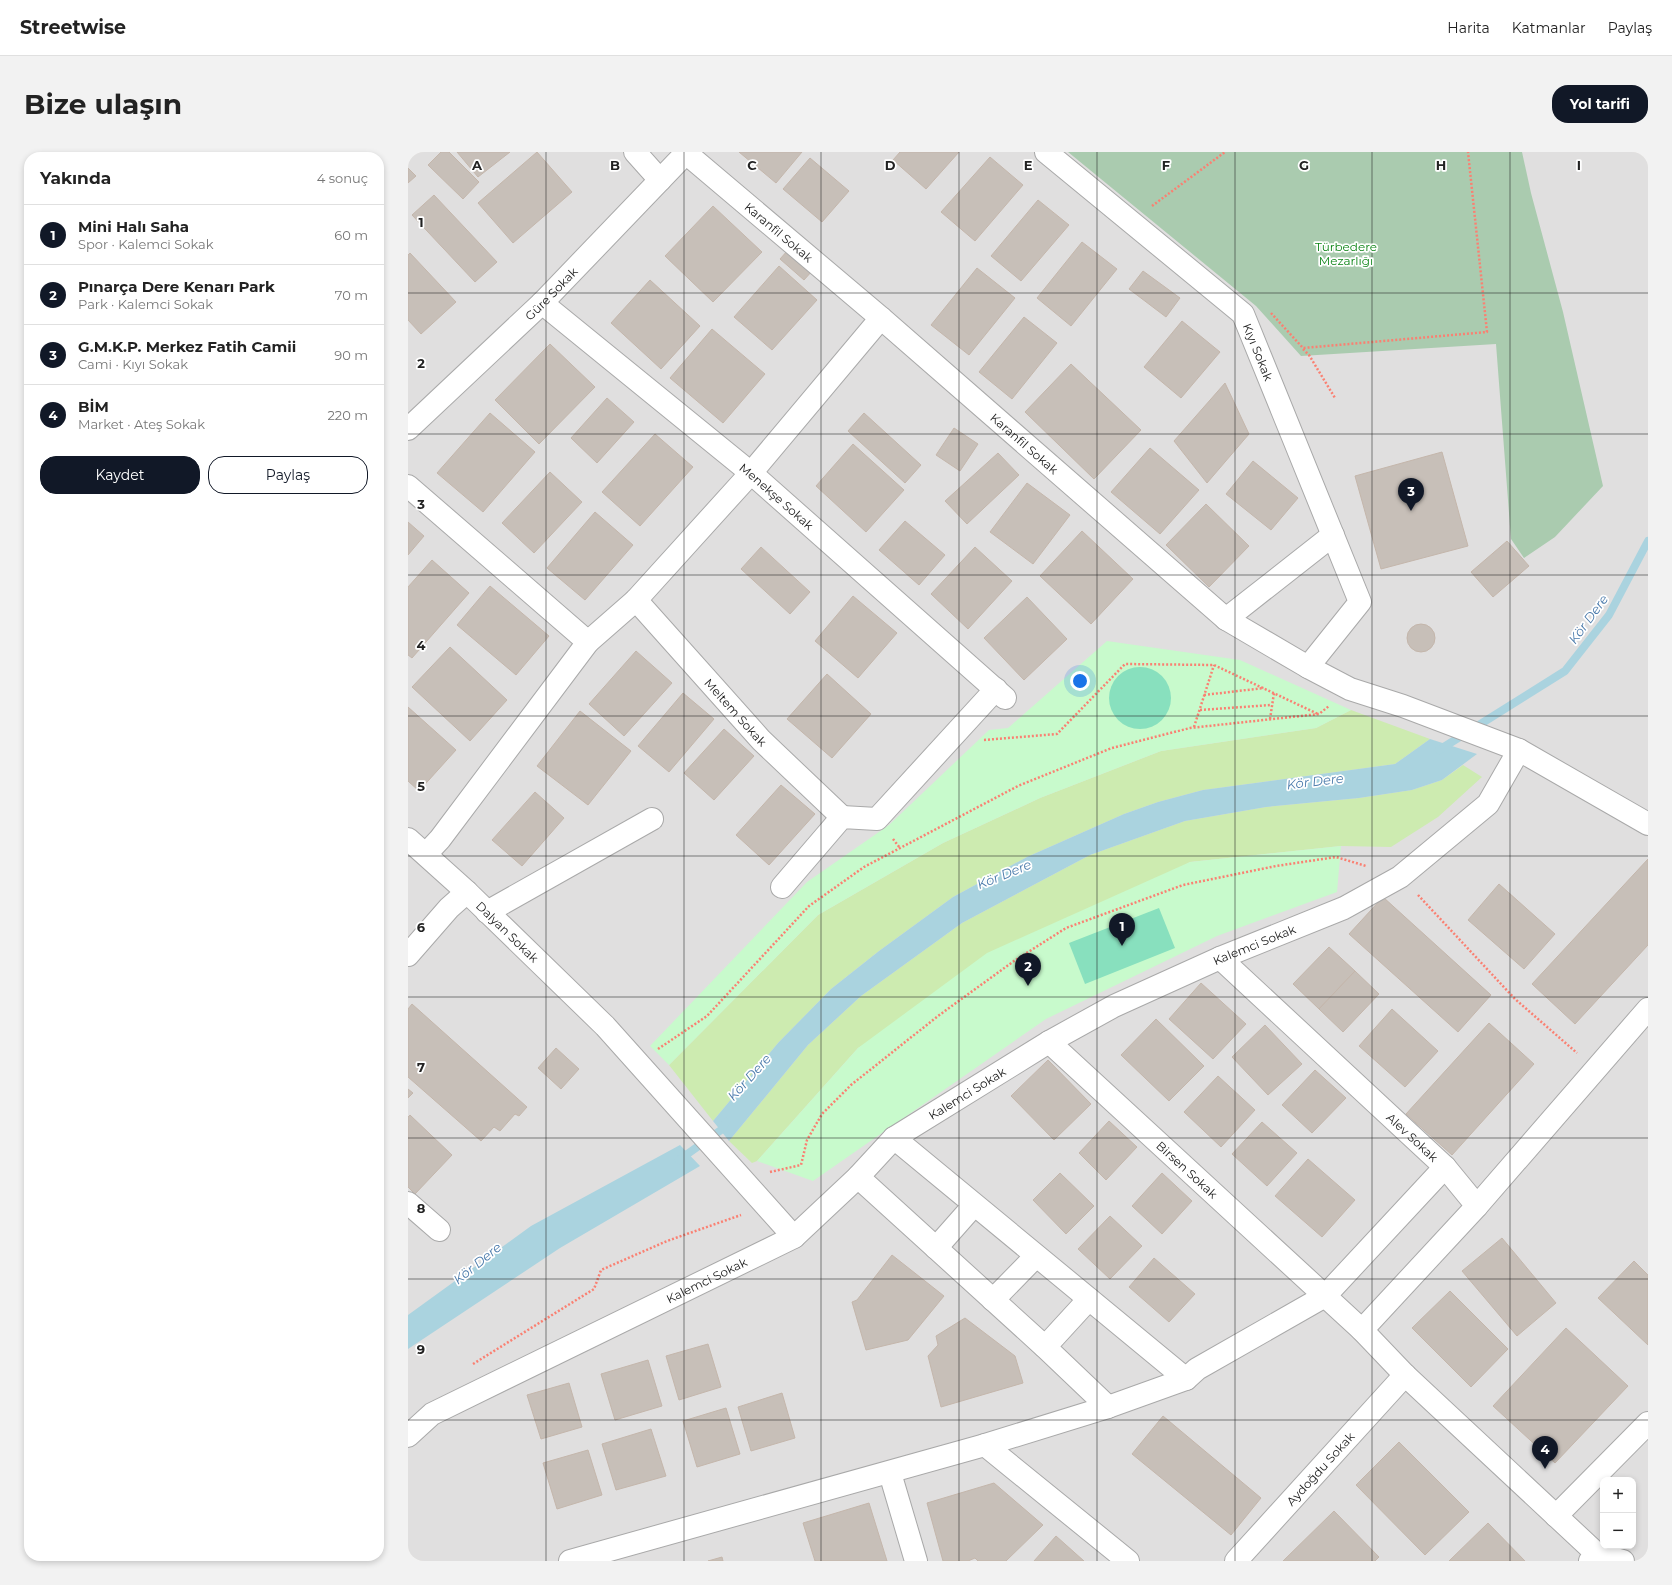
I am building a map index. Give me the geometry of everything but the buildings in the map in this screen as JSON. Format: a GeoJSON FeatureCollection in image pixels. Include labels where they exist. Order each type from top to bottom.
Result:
{"type":"FeatureCollection","features":[{"type":"Feature","properties":{"kind":"street"},"geometry":{"type":"LineString","coordinates":[[635,152],[660,180]]}},
{"type":"Feature","properties":{"kind":"street","name":"Güre Sokak"},"geometry":{"type":"LineString","coordinates":[[408,429],[542,303],[687,152]]}},
{"type":"Feature","properties":{"kind":"street","name":"Karanfil Sokak"},"geometry":{"type":"LineString","coordinates":[[687,152],[881,318],[1226,619],[1308,667],[1350,689],[1403,706],[1519,750],[1648,824]]}},
{"type":"Feature","properties":{"kind":"street","name":"Kıyı Sokak"},"geometry":{"type":"LineString","coordinates":[[1046,152],[1243,314],[1360,602],[1308,667]]}},
{"type":"Feature","properties":{"kind":"street","name":"Menekşe Sokak"},"geometry":{"type":"LineString","coordinates":[[542,303],[751,473],[1000,694],[877,819],[842,817]]}},
{"type":"Feature","properties":{"kind":"street"},"geometry":{"type":"LineString","coordinates":[[426,854],[440,839],[588,642],[636,600],[751,473],[881,318]]}},
{"type":"Feature","properties":{"kind":"street"},"geometry":{"type":"LineString","coordinates":[[408,486],[588,642]]}},
{"type":"Feature","properties":{"kind":"street"},"geometry":{"type":"LineString","coordinates":[[1226,619],[1332,535]]}},
{"type":"Feature","properties":{"kind":"street","name":"Meltem Sokak"},"geometry":{"type":"LineString","coordinates":[[636,600],[761,740],[842,817]]}},
{"type":"Feature","properties":{"kind":"street","name":"Kalemci Sokak"},"geometry":{"type":"LineString","coordinates":[[408,1436],[432,1414],[794,1237],[858,1177],[894,1138],[1049,1042],[1114,1006],[1220,958],[1344,908],[1400,877],[1488,804],[1519,750]]}},
{"type":"Feature","properties":{"kind":"street"},"geometry":{"type":"LineString","coordinates":[[782,887],[842,817]]}},
{"type":"Feature","properties":{"kind":"street"},"geometry":{"type":"LineString","coordinates":[[486,912],[652,819]]}},
{"type":"Feature","properties":{"kind":"street","name":"Dalyan Sokak"},"geometry":{"type":"LineString","coordinates":[[408,839],[467,892],[605,1026],[794,1237]]}},
{"type":"Feature","properties":{"kind":"street"},"geometry":{"type":"LineString","coordinates":[[408,955],[449,908],[467,892]]}},
{"type":"Feature","properties":{"kind":"street","name":"Alev Sokak"},"geometry":{"type":"LineString","coordinates":[[1220,958],[1445,1166],[1477,1206]]}},
{"type":"Feature","properties":{"kind":"street"},"geometry":{"type":"LineString","coordinates":[[1362,1330],[1477,1206],[1648,1009]]}},
{"type":"Feature","properties":{"kind":"street","name":"Birsen Sokak"},"geometry":{"type":"LineString","coordinates":[[1049,1042],[1362,1330],[1405,1375],[1556,1516],[1596,1559]]}},
{"type":"Feature","properties":{"kind":"street"},"geometry":{"type":"LineString","coordinates":[[894,1138],[1186,1379]]}},
{"type":"Feature","properties":{"kind":"street"},"geometry":{"type":"LineString","coordinates":[[570,1561],[890,1473],[985,1445],[1108,1407],[1186,1379],[1197,1369],[1325,1296],[1445,1166]]}},
{"type":"Feature","properties":{"kind":"street"},"geometry":{"type":"LineString","coordinates":[[858,1177],[1045,1347],[1108,1407]]}},
{"type":"Feature","properties":{"kind":"street"},"geometry":{"type":"LineString","coordinates":[[408,1203],[439,1230]]}},
{"type":"Feature","properties":{"kind":"street"},"geometry":{"type":"LineString","coordinates":[[936,1248],[974,1205]]}},
{"type":"Feature","properties":{"kind":"street"},"geometry":{"type":"LineString","coordinates":[[993,1300],[1036,1256]]}},
{"type":"Feature","properties":{"kind":"street"},"geometry":{"type":"LineString","coordinates":[[1045,1347],[1089,1299]]}},
{"type":"Feature","properties":{"kind":"street","name":"Aydoğdu Sokak"},"geometry":{"type":"LineString","coordinates":[[1236,1561],[1405,1375]]}},
{"type":"Feature","properties":{"kind":"street"},"geometry":{"type":"LineString","coordinates":[[1556,1516],[1648,1423]]}},
{"type":"Feature","properties":{"kind":"street"},"geometry":{"type":"LineString","coordinates":[[985,1445],[1128,1561]]}},
{"type":"Feature","properties":{"kind":"street"},"geometry":{"type":"LineString","coordinates":[[890,1473],[916,1561]]}},
{"type":"Feature","properties":{"kind":"street"},"geometry":{"type":"LineString","coordinates":[[1596,1559],[1623,1561]]}},
{"type":"Feature","properties":{"kind":"path"},"geometry":{"type":"LineString","coordinates":[[1150,208],[1225,152]]}},
{"type":"Feature","properties":{"kind":"path"},"geometry":{"type":"LineString","coordinates":[[1303,348],[1487,332],[1468,152]]}},
{"type":"Feature","properties":{"kind":"path"},"geometry":{"type":"LineString","coordinates":[[1266,308],[1303,348],[1334,398]]}},
{"type":"Feature","properties":{"kind":"path"},"geometry":{"type":"LineString","coordinates":[[980,740],[1057,734],[1125,664],[1214,665],[1319,714]]}},
{"type":"Feature","properties":{"kind":"path"},"geometry":{"type":"LineString","coordinates":[[1194,727],[1214,665]]}},
{"type":"Feature","properties":{"kind":"path"},"geometry":{"type":"LineString","coordinates":[[1204,694],[1264,688]]}},
{"type":"Feature","properties":{"kind":"path"},"geometry":{"type":"LineString","coordinates":[[656,1050],[707,1016],[809,906],[864,866],[1018,786],[1112,748],[1194,727],[1319,714],[1350,689]]}},
{"type":"Feature","properties":{"kind":"path"},"geometry":{"type":"LineString","coordinates":[[1270,719],[1274,693]]}},
{"type":"Feature","properties":{"kind":"path"},"geometry":{"type":"LineString","coordinates":[[1200,710],[1271,705]]}},
{"type":"Feature","properties":{"kind":"path"},"geometry":{"type":"LineString","coordinates":[[892,836],[900,848]]}},
{"type":"Feature","properties":{"kind":"path"},"geometry":{"type":"LineString","coordinates":[[763,1174],[801,1165],[807,1140],[822,1114],[851,1085],[938,1016],[1014,960],[1066,928],[1183,885],[1276,866],[1336,857],[1400,877],[1515,999],[1596,1070]]}},
{"type":"Feature","properties":{"kind":"path"},"geometry":{"type":"LineString","coordinates":[[467,1367],[594,1289],[602,1270],[667,1241],[744,1214]]}},
{"type":"Feature","properties":{"kind":"shaded area"},"geometry":{"type":"Polygon","coordinates":[[[408,152],[1648,152],[1648,1561],[408,1561],[408,152]]]}},
{"type":"Feature","properties":{"kind":"green space","name":"Türbedere Mezarlığı"},"geometry":{"type":"Polygon","coordinates":[[[1068,152],[1522,152],[1531,193],[1563,312],[1603,486],[1555,537],[1524,558],[1511,539],[1496,344],[1301,356],[1256,306],[1068,152]]]}},
{"type":"Feature","properties":{"kind":"green space"},"geometry":{"type":"Polygon","coordinates":[[[1107,641],[1240,660],[1351,710],[1316,728],[1161,751],[1040,798],[943,843],[818,915],[669,1065],[650,1046],[807,882],[889,825],[989,730],[1008,728],[1107,641]]]}},
{"type":"Feature","properties":{"kind":"green space"},"geometry":{"type":"Polygon","coordinates":[[[1140,667],[1152,669],[1162,676],[1169,686],[1171,698],[1169,710],[1162,720],[1152,727],[1140,729],[1128,727],[1118,720],[1111,710],[1109,698],[1111,686],[1118,676],[1128,669],[1140,667]]]}},
{"type":"Feature","properties":{"kind":"green space"},"geometry":{"type":"Polygon","coordinates":[[[1351,710],[1430,739],[1395,764],[1203,790],[1158,802],[1124,814],[1027,857],[953,897],[879,951],[831,989],[778,1043],[713,1121],[669,1065],[818,915],[943,843],[1040,798],[1161,751],[1316,728],[1351,710]]]}},
{"type":"Feature","properties":{"kind":"green space"},"geometry":{"type":"Polygon","coordinates":[[[1463,765],[1482,777],[1438,817],[1391,847],[1341,846],[1190,862],[858,1048],[757,1161],[752,1163],[729,1141],[808,1045],[861,996],[962,923],[1090,855],[1185,821],[1266,807],[1359,798],[1412,790],[1442,780],[1463,765]]]}},
{"type":"Feature","properties":{"kind":"green space"},"geometry":{"type":"Polygon","coordinates":[[[1341,846],[1337,892],[1217,936],[1046,1019],[813,1181],[757,1161],[858,1048],[987,953],[1190,862],[1341,846]]]}},
{"type":"Feature","properties":{"kind":"green space"},"geometry":{"type":"Polygon","coordinates":[[[1159,908],[1175,948],[1085,984],[1069,943],[1159,908]]]}},
{"type":"Feature","properties":{"kind":"water"},"geometry":{"type":"Polygon","coordinates":[[[1430,739],[1477,754],[1442,780],[1412,790],[1359,798],[1266,807],[1185,821],[1090,855],[962,923],[861,996],[808,1045],[729,1141],[713,1121],[778,1043],[831,989],[879,951],[953,897],[1027,857],[1124,814],[1158,802],[1203,790],[1395,764],[1430,739]]]}},
{"type":"Feature","properties":{"kind":"water"},"geometry":{"type":"Polygon","coordinates":[[[680,1145],[700,1166],[560,1248],[408,1349],[408,1315],[531,1226],[680,1145]]]}},
{"type":"Feature","properties":{"kind":"waterway","name":"Kör Dere"},"geometry":{"type":"LineString","coordinates":[[1439,750],[1565,671],[1609,615],[1648,541]]}},
{"type":"Feature","properties":{"kind":"waterway","name":"Kör Dere"},"geometry":{"type":"LineString","coordinates":[[679,1160],[721,1130],[726,1122]]}},
{"type":"Feature","properties":{"kind":"place","name":"G.M.K.P. Merkez Fatih Camii"},"geometry":{"type":"Point","coordinates":[1411,511]}},
{"type":"Feature","properties":{"kind":"place","name":"Mini Halı Saha"},"geometry":{"type":"Point","coordinates":[1122,946]}},
{"type":"Feature","properties":{"kind":"place","name":"Pınarça Dere Kenarı Park"},"geometry":{"type":"Point","coordinates":[1028,986]}},
{"type":"Feature","properties":{"kind":"place","name":"BİM"},"geometry":{"type":"Point","coordinates":[1545,1469]}}]}
